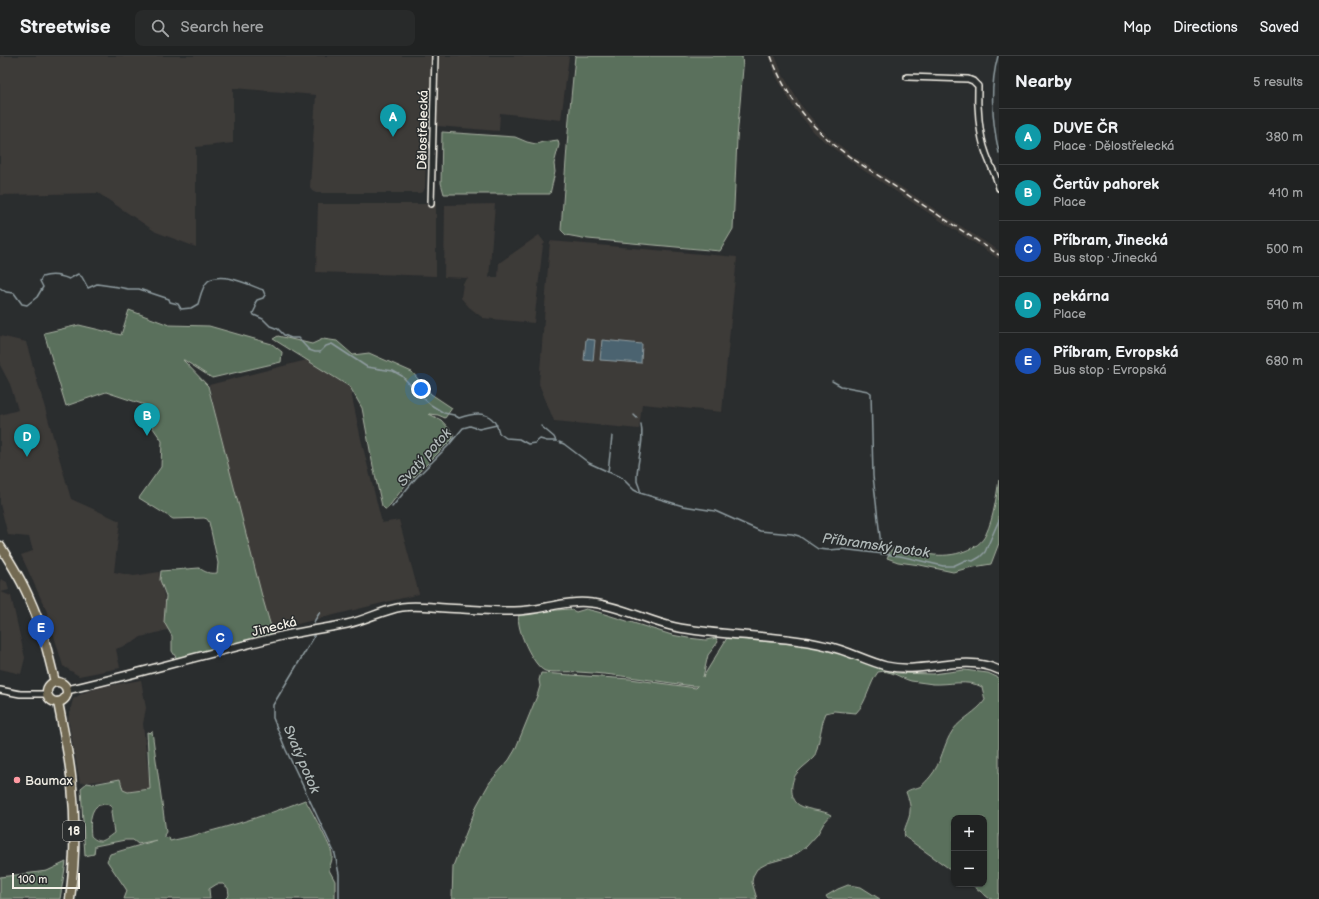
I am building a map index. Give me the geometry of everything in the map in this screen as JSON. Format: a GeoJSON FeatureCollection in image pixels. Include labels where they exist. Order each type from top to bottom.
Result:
{"type":"FeatureCollection","features":[{"type":"Feature","properties":{"kind":"main road"},"geometry":{"type":"LineString","coordinates":[[0,546],[18,574],[30,598],[41,628],[55,682]]}},
{"type":"Feature","properties":{"kind":"main road","name":"Jinecká"},"geometry":{"type":"LineString","coordinates":[[67,690],[129,676],[283,636],[360,621],[395,609],[417,606],[515,612],[535,610],[567,603],[592,602],[673,626],[693,630],[802,641],[827,646],[897,669],[921,668],[958,663],[979,664],[999,670]]}},
{"type":"Feature","properties":{"kind":"main road"},"geometry":{"type":"LineString","coordinates":[[55,682],[62,683],[67,690],[66,697],[58,702],[52,700],[48,694],[50,686],[55,682]]}},
{"type":"Feature","properties":{"kind":"main road","name":"18"},"geometry":{"type":"LineString","coordinates":[[58,702],[69,763],[74,808],[74,859],[70,899]]}},
{"type":"Feature","properties":{"kind":"street","name":"Dělostřelecká"},"geometry":{"type":"LineString","coordinates":[[431,204],[435,56]]}},
{"type":"Feature","properties":{"kind":"street"},"geometry":{"type":"LineString","coordinates":[[907,77],[968,79],[973,81],[978,86],[979,114],[983,141],[999,188]]}},
{"type":"Feature","properties":{"kind":"street"},"geometry":{"type":"LineString","coordinates":[[0,690],[20,694],[48,694]]}},
{"type":"Feature","properties":{"kind":"shaded area"},"geometry":{"type":"Polygon","coordinates":[[[0,56],[569,56],[561,120],[500,113],[499,131],[437,126],[437,94],[428,94],[425,188],[423,192],[419,193],[316,193],[312,191],[310,187],[316,95],[233,88],[233,143],[196,147],[196,247],[156,232],[98,193],[0,195],[0,56]]]}},
{"type":"Feature","properties":{"kind":"shaded area"},"geometry":{"type":"Polygon","coordinates":[[[768,56],[775,56],[783,75],[800,104],[829,137],[852,155],[999,251],[999,259],[863,170],[825,142],[814,132],[794,108],[777,78],[768,56]]]}},
{"type":"Feature","properties":{"kind":"shaded area"},"geometry":{"type":"Polygon","coordinates":[[[318,204],[436,204],[436,276],[316,272],[318,204]]]}},
{"type":"Feature","properties":{"kind":"shaded area"},"geometry":{"type":"Polygon","coordinates":[[[495,204],[489,278],[498,277],[499,263],[539,235],[545,243],[543,245],[534,323],[483,318],[469,307],[461,298],[463,283],[468,278],[444,277],[445,205],[495,204]]]}},
{"type":"Feature","properties":{"kind":"shaded area"},"geometry":{"type":"Polygon","coordinates":[[[550,241],[737,257],[722,412],[642,404],[639,429],[554,421],[539,384],[550,241]]]}},
{"type":"Feature","properties":{"kind":"shaded area"},"geometry":{"type":"Polygon","coordinates":[[[0,336],[26,342],[71,499],[120,521],[114,572],[134,576],[159,572],[171,629],[141,637],[134,642],[116,649],[120,668],[79,676],[63,666],[47,612],[21,555],[33,551],[29,537],[8,535],[0,504],[0,415],[18,410],[10,384],[0,365],[0,336]]]}},
{"type":"Feature","properties":{"kind":"shaded area"},"geometry":{"type":"Polygon","coordinates":[[[307,360],[350,388],[382,523],[399,520],[419,594],[269,631],[237,509],[209,385],[307,360]]]}},
{"type":"Feature","properties":{"kind":"shaded area"},"geometry":{"type":"Polygon","coordinates":[[[1,579],[7,582],[9,590],[1,592],[11,596],[25,658],[21,674],[0,669],[1,579]]]}},
{"type":"Feature","properties":{"kind":"shaded area"},"geometry":{"type":"Polygon","coordinates":[[[141,680],[146,708],[143,724],[150,789],[128,792],[123,790],[120,779],[80,783],[68,719],[73,699],[83,693],[101,687],[141,680]]]}},
{"type":"Feature","properties":{"kind":"green space"},"geometry":{"type":"Polygon","coordinates":[[[575,56],[742,56],[743,68],[737,139],[733,229],[720,251],[588,239],[566,235],[561,230],[575,56]]]}},
{"type":"Feature","properties":{"kind":"green space"},"geometry":{"type":"Polygon","coordinates":[[[442,132],[515,137],[536,144],[558,140],[559,145],[554,164],[555,172],[550,194],[444,194],[441,183],[442,132]]]}},
{"type":"Feature","properties":{"kind":"green space"},"geometry":{"type":"Polygon","coordinates":[[[129,310],[169,325],[209,326],[272,344],[282,352],[281,362],[212,378],[183,360],[208,386],[274,637],[177,659],[172,651],[172,636],[164,622],[166,596],[160,580],[161,571],[199,568],[203,571],[217,573],[218,563],[209,522],[204,518],[173,519],[139,498],[161,467],[162,441],[153,428],[148,412],[151,407],[106,392],[66,406],[44,333],[79,325],[121,335],[129,310]]]}},
{"type":"Feature","properties":{"kind":"green space"},"geometry":{"type":"Polygon","coordinates":[[[278,336],[312,344],[323,339],[337,341],[353,355],[369,353],[412,372],[431,394],[452,408],[445,418],[438,415],[429,414],[441,420],[453,433],[453,438],[404,487],[387,509],[382,506],[362,408],[350,387],[273,339],[278,336]]]}},
{"type":"Feature","properties":{"kind":"green space"},"geometry":{"type":"Polygon","coordinates":[[[999,480],[999,543],[991,564],[953,572],[898,562],[887,558],[891,550],[896,547],[930,555],[948,555],[965,551],[978,544],[984,537],[991,521],[999,480]]]}},
{"type":"Feature","properties":{"kind":"green space"},"geometry":{"type":"Polygon","coordinates":[[[570,609],[576,612],[586,609],[672,635],[706,640],[716,638],[718,642],[708,655],[703,677],[727,638],[803,645],[839,652],[878,668],[897,673],[933,674],[964,670],[988,673],[999,678],[999,899],[990,899],[975,887],[987,887],[987,815],[951,815],[951,870],[905,837],[904,834],[910,815],[909,802],[906,792],[921,786],[934,772],[953,730],[985,700],[982,687],[971,683],[933,684],[911,681],[882,671],[878,672],[863,704],[856,713],[834,711],[826,713],[814,757],[795,775],[792,784],[792,794],[799,805],[831,815],[817,835],[806,847],[793,856],[768,863],[757,869],[753,876],[752,882],[757,899],[452,899],[453,866],[477,805],[490,782],[509,760],[515,750],[537,696],[540,686],[539,680],[541,673],[630,679],[696,688],[698,686],[607,674],[545,671],[540,668],[530,654],[522,637],[518,621],[519,615],[570,609]]]}},
{"type":"Feature","properties":{"kind":"green space"},"geometry":{"type":"Polygon","coordinates":[[[152,731],[166,832],[164,835],[166,838],[169,837],[170,841],[222,828],[305,800],[331,850],[332,858],[329,870],[335,881],[335,899],[225,899],[229,895],[228,888],[223,884],[217,884],[209,889],[210,899],[124,899],[127,891],[107,861],[110,854],[157,840],[138,844],[133,840],[125,840],[95,846],[94,854],[85,856],[81,788],[87,783],[93,784],[120,779],[123,790],[128,792],[150,789],[147,732],[150,733],[152,731]],[[107,804],[97,806],[94,809],[90,829],[91,836],[98,841],[105,839],[114,833],[111,812],[112,807],[107,804]]]}},
{"type":"Feature","properties":{"kind":"green space"},"geometry":{"type":"Polygon","coordinates":[[[66,862],[60,899],[0,899],[0,877],[47,871],[66,862]]]}},
{"type":"Feature","properties":{"kind":"green space"},"geometry":{"type":"Polygon","coordinates":[[[848,885],[861,887],[880,899],[828,899],[826,896],[848,885]]]}},
{"type":"Feature","properties":{"kind":"water"},"geometry":{"type":"Polygon","coordinates":[[[586,339],[595,340],[593,361],[584,360],[586,339]]]}},
{"type":"Feature","properties":{"kind":"water"},"geometry":{"type":"Polygon","coordinates":[[[602,340],[642,344],[641,363],[600,360],[602,340]]]}},
{"type":"Feature","properties":{"kind":"waterway"},"geometry":{"type":"LineString","coordinates":[[998,56],[993,80],[992,104],[999,153]]}},
{"type":"Feature","properties":{"kind":"waterway","name":"Příbramský potok"},"geometry":{"type":"LineString","coordinates":[[0,288],[6,292],[14,293],[22,304],[27,305],[37,297],[43,287],[40,281],[42,277],[56,275],[69,279],[78,274],[82,277],[88,288],[97,284],[128,289],[139,289],[169,299],[170,302],[178,304],[181,309],[191,308],[198,304],[203,289],[208,281],[221,277],[236,280],[263,290],[265,295],[255,303],[256,307],[253,313],[254,315],[263,319],[270,326],[278,329],[284,335],[291,338],[298,338],[309,350],[320,352],[326,346],[332,344],[367,367],[393,371],[402,376],[431,405],[444,413],[454,415],[459,418],[478,414],[489,417],[497,426],[499,433],[506,438],[519,439],[528,444],[535,443],[540,439],[556,441]]}},
{"type":"Feature","properties":{"kind":"waterway"},"geometry":{"type":"LineString","coordinates":[[832,381],[841,386],[868,391],[871,393],[873,476],[882,554]]}},
{"type":"Feature","properties":{"kind":"waterway"},"geometry":{"type":"LineString","coordinates":[[634,415],[637,418]]}},
{"type":"Feature","properties":{"kind":"waterway"},"geometry":{"type":"LineString","coordinates":[[640,493],[637,474],[642,438],[641,424]]}},
{"type":"Feature","properties":{"kind":"waterway","name":"Svatý potok"},"geometry":{"type":"LineString","coordinates":[[392,507],[416,478],[448,446],[463,428],[470,426],[479,429],[497,425]]}},
{"type":"Feature","properties":{"kind":"waterway"},"geometry":{"type":"LineString","coordinates":[[541,426],[554,437],[556,441]]}},
{"type":"Feature","properties":{"kind":"waterway"},"geometry":{"type":"LineString","coordinates":[[608,472],[612,436]]}},
{"type":"Feature","properties":{"kind":"waterway","name":"Příbramský potok"},"geometry":{"type":"LineString","coordinates":[[559,442],[564,444],[589,463],[622,478],[634,490],[640,493],[683,506],[715,511],[760,531],[799,536],[818,549],[841,549],[900,556],[943,566],[953,566],[966,560],[973,561],[980,557],[985,552],[999,520]]}},
{"type":"Feature","properties":{"kind":"waterway","name":"Svatý potok"},"geometry":{"type":"LineString","coordinates":[[313,626],[320,612]]}},
{"type":"Feature","properties":{"kind":"waterway","name":"Svatý potok"},"geometry":{"type":"LineString","coordinates":[[314,632],[314,637],[273,705],[273,718],[286,750],[335,854],[339,874],[339,899]]}},
{"type":"Feature","properties":{"kind":"railway"},"geometry":{"type":"LineString","coordinates":[[771,56],[777,72],[793,100],[824,136],[850,157],[999,255]]}},
{"type":"Feature","properties":{"kind":"place","name":"DUVE ČR"},"geometry":{"type":"Point","coordinates":[393,137]}},
{"type":"Feature","properties":{"kind":"place","name":"Čertův pahorek"},"geometry":{"type":"Point","coordinates":[147,436]}},
{"type":"Feature","properties":{"kind":"place","name":"pekárna"},"geometry":{"type":"Point","coordinates":[27,457]}},
{"type":"Feature","properties":{"kind":"place","name":"Příbram, Evropská"},"geometry":{"type":"Point","coordinates":[41,648]}},
{"type":"Feature","properties":{"kind":"place","name":"Příbram, Jinecká"},"geometry":{"type":"Point","coordinates":[220,658]}},
{"type":"Feature","properties":{"kind":"place","name":"Baumax"},"geometry":{"type":"Point","coordinates":[17,780]}}]}
